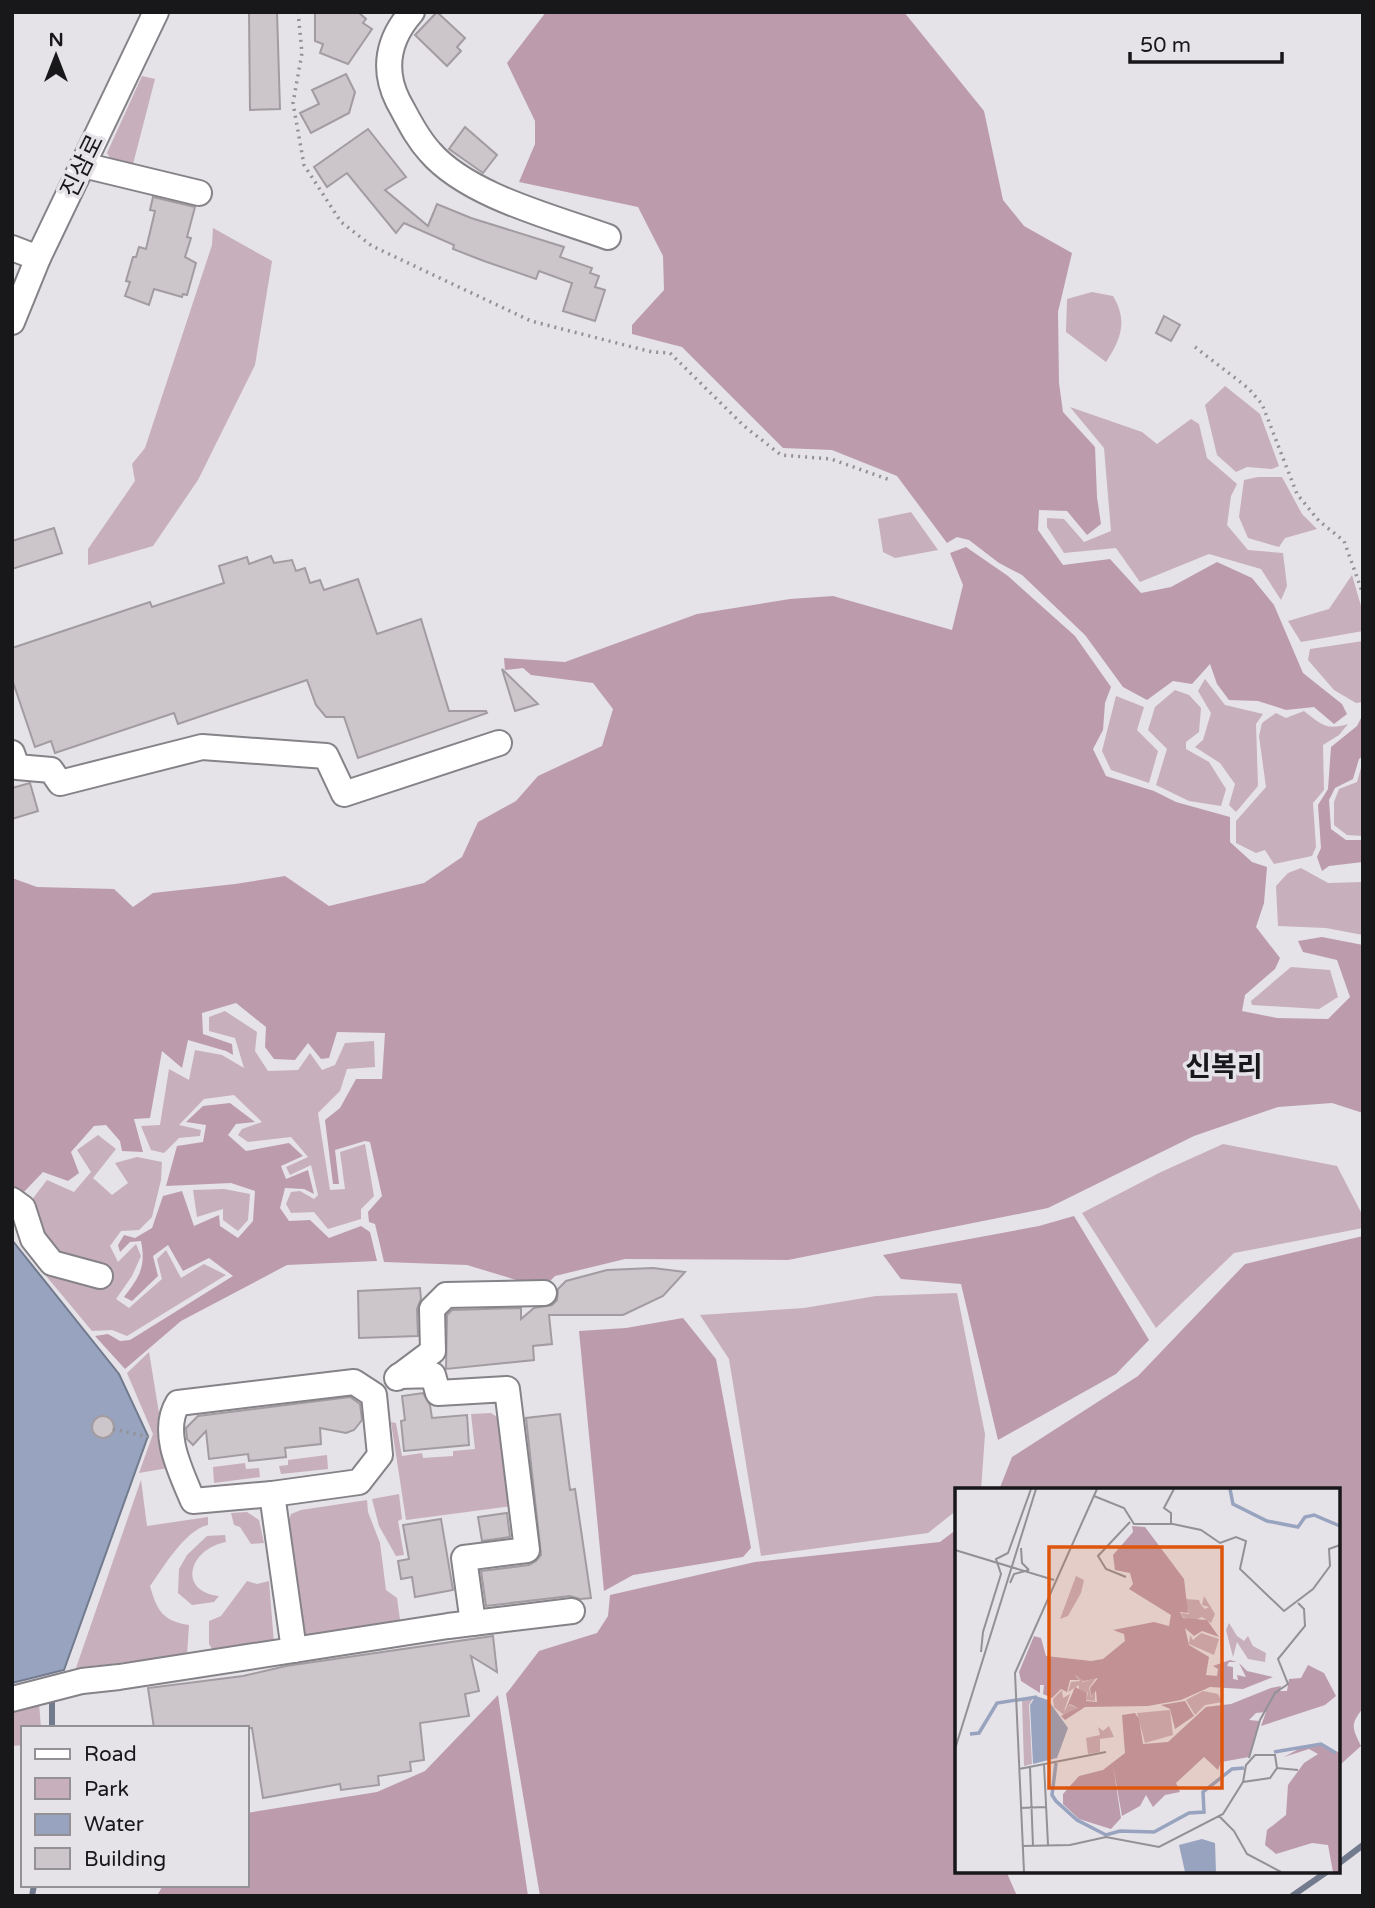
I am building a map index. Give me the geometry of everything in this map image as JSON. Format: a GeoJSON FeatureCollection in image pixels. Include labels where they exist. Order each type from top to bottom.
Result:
{"type":"FeatureCollection","features":[{"type":"Feature","properties":{"kind":"street","name":"진삼로"},"geometry":{"type":"LineString","coordinates":[[12,322],[38,258],[156,12]]}},
{"type":"Feature","properties":{"kind":"street"},"geometry":{"type":"LineString","coordinates":[[412,12],[403,22],[394,40],[387,67],[388,77],[414,130],[430,153],[453,173],[479,190],[608,237]]}},
{"type":"Feature","properties":{"kind":"street"},"geometry":{"type":"LineString","coordinates":[[83,165],[199,193]]}},
{"type":"Feature","properties":{"kind":"street"},"geometry":{"type":"LineString","coordinates":[[12,248],[38,258]]}},
{"type":"Feature","properties":{"kind":"street"},"geometry":{"type":"LineString","coordinates":[[12,753],[17,767],[51,770],[60,783],[202,747],[326,756],[344,794],[499,743]]}},
{"type":"Feature","properties":{"kind":"street"},"geometry":{"type":"LineString","coordinates":[[12,1200],[23,1208],[33,1239],[52,1263],[100,1276]]}},
{"type":"Feature","properties":{"kind":"street"},"geometry":{"type":"LineString","coordinates":[[374,1395],[433,1351],[432,1309],[446,1295],[544,1293]]}},
{"type":"Feature","properties":{"kind":"street"},"geometry":{"type":"LineString","coordinates":[[399,1376],[433,1375],[438,1393],[507,1389],[527,1550],[464,1558],[473,1623]]}},
{"type":"Feature","properties":{"kind":"street"},"geometry":{"type":"LineString","coordinates":[[354,1382],[374,1395],[380,1455],[359,1482],[193,1501],[176,1461],[170,1415],[178,1403],[354,1382]]}},
{"type":"Feature","properties":{"kind":"street"},"geometry":{"type":"LineString","coordinates":[[272,1494],[294,1650]]}},
{"type":"Feature","properties":{"kind":"street"},"geometry":{"type":"LineString","coordinates":[[12,1699],[82,1681],[448,1626],[572,1611]]}},
{"type":"Feature","properties":{"kind":"path"},"geometry":{"type":"LineString","coordinates":[[298,12],[302,53],[293,103],[304,165],[341,222],[372,246],[531,321],[652,352],[670,353],[744,426],[781,456],[831,459],[890,480]]}},
{"type":"Feature","properties":{"kind":"path"},"geometry":{"type":"LineString","coordinates":[[1195,347],[1248,388],[1262,404],[1297,494],[1319,521],[1344,541],[1363,594]]}},
{"type":"Feature","properties":{"kind":"path"},"geometry":{"type":"LineString","coordinates":[[113,1429],[154,1438]]}},
{"type":"Feature","properties":{"kind":"green space"},"geometry":{"type":"Polygon","coordinates":[[[142,76],[155,79],[132,168],[113,162],[107,153],[142,76]]]}},
{"type":"Feature","properties":{"kind":"green space"},"geometry":{"type":"Polygon","coordinates":[[[213,228],[272,261],[255,365],[198,480],[153,546],[88,565],[88,549],[135,481],[132,464],[145,448],[212,245],[213,228]]]}},
{"type":"Feature","properties":{"kind":"green space"},"geometry":{"type":"Polygon","coordinates":[[[1092,292],[1113,296],[1120,314],[1119,338],[1106,362],[1066,332],[1067,299],[1092,292]]]}},
{"type":"Feature","properties":{"kind":"green space"},"geometry":{"type":"Polygon","coordinates":[[[1225,386],[1260,414],[1279,466],[1272,469],[1247,467],[1236,472],[1217,455],[1205,405],[1225,386]]]}},
{"type":"Feature","properties":{"kind":"green space"},"geometry":{"type":"Polygon","coordinates":[[[1070,407],[1142,432],[1157,444],[1191,419],[1199,424],[1207,458],[1237,484],[1231,496],[1227,525],[1248,550],[1283,553],[1287,586],[1281,600],[1261,569],[1209,554],[1140,582],[1116,548],[1064,553],[1047,527],[1047,518],[1064,519],[1084,542],[1111,531],[1104,448],[1070,407]]]}},
{"type":"Feature","properties":{"kind":"green space"},"geometry":{"type":"Polygon","coordinates":[[[1282,477],[1302,514],[1317,529],[1285,538],[1279,547],[1248,538],[1239,517],[1244,480],[1282,477]]]}},
{"type":"Feature","properties":{"kind":"green space"},"geometry":{"type":"Polygon","coordinates":[[[911,512],[938,550],[895,558],[883,552],[878,519],[911,512]]]}},
{"type":"Feature","properties":{"kind":"green space"},"geometry":{"type":"Polygon","coordinates":[[[1352,575],[1363,613],[1363,631],[1301,642],[1288,621],[1329,609],[1352,575]]]}},
{"type":"Feature","properties":{"kind":"green space"},"geometry":{"type":"Polygon","coordinates":[[[1363,641],[1363,702],[1356,703],[1334,690],[1308,660],[1310,649],[1363,641]]]}},
{"type":"Feature","properties":{"kind":"green space"},"geometry":{"type":"Polygon","coordinates":[[[1205,679],[1225,705],[1263,714],[1256,724],[1258,786],[1236,812],[1229,805],[1235,784],[1220,763],[1195,747],[1203,740],[1211,713],[1198,691],[1205,679]]]}},
{"type":"Feature","properties":{"kind":"green space"},"geometry":{"type":"Polygon","coordinates":[[[1175,690],[1189,695],[1201,708],[1199,732],[1186,742],[1186,749],[1209,762],[1226,789],[1221,806],[1189,801],[1156,785],[1167,749],[1148,730],[1155,707],[1175,690]]]}},
{"type":"Feature","properties":{"kind":"green space"},"geometry":{"type":"Polygon","coordinates":[[[1116,696],[1144,707],[1137,730],[1158,751],[1149,783],[1111,770],[1102,751],[1116,696]]]}},
{"type":"Feature","properties":{"kind":"green space"},"geometry":{"type":"Polygon","coordinates":[[[1304,711],[1324,725],[1334,727],[1348,724],[1339,735],[1323,745],[1324,790],[1313,803],[1316,847],[1312,856],[1274,864],[1265,850],[1256,853],[1236,843],[1236,821],[1266,787],[1259,736],[1262,723],[1276,713],[1286,718],[1304,711]]]}},
{"type":"Feature","properties":{"kind":"green space"},"geometry":{"type":"Polygon","coordinates":[[[1363,761],[1363,836],[1347,835],[1334,825],[1334,802],[1339,789],[1357,782],[1363,761]]]}},
{"type":"Feature","properties":{"kind":"green space"},"geometry":{"type":"Polygon","coordinates":[[[1301,868],[1328,883],[1363,882],[1363,935],[1326,928],[1278,926],[1276,886],[1288,873],[1301,868]]]}},
{"type":"Feature","properties":{"kind":"green space"},"geometry":{"type":"Polygon","coordinates":[[[1291,967],[1330,970],[1338,997],[1319,1009],[1252,1005],[1251,1001],[1291,967]]]}},
{"type":"Feature","properties":{"kind":"green space"},"geometry":{"type":"Polygon","coordinates":[[[225,1011],[257,1032],[255,1051],[268,1071],[298,1070],[310,1053],[322,1070],[335,1065],[345,1043],[374,1041],[375,1067],[347,1069],[340,1091],[318,1113],[330,1190],[345,1189],[340,1152],[365,1144],[374,1196],[361,1209],[361,1219],[328,1229],[314,1212],[291,1213],[286,1204],[291,1192],[300,1191],[314,1199],[318,1195],[311,1165],[290,1175],[286,1167],[308,1157],[291,1137],[248,1142],[238,1135],[242,1129],[262,1122],[234,1095],[204,1099],[179,1125],[201,1130],[200,1136],[179,1138],[164,1153],[151,1150],[141,1126],[160,1125],[169,1069],[189,1080],[195,1050],[222,1055],[244,1068],[235,1038],[209,1031],[209,1017],[225,1011]]]}},
{"type":"Feature","properties":{"kind":"green space"},"geometry":{"type":"Polygon","coordinates":[[[98,1135],[116,1149],[93,1178],[112,1195],[128,1183],[115,1163],[137,1157],[162,1162],[161,1180],[152,1217],[139,1230],[121,1231],[110,1246],[118,1262],[136,1244],[141,1256],[132,1276],[116,1299],[129,1308],[162,1279],[157,1259],[166,1250],[181,1278],[204,1264],[226,1275],[127,1336],[112,1330],[92,1331],[37,1265],[44,1241],[31,1201],[47,1180],[74,1192],[91,1172],[77,1150],[98,1135]]]}},
{"type":"Feature","properties":{"kind":"green space"},"geometry":{"type":"Polygon","coordinates":[[[1223,1144],[1337,1166],[1363,1216],[1363,1228],[1234,1253],[1156,1328],[1082,1213],[1161,1172],[1223,1144]]]}},
{"type":"Feature","properties":{"kind":"green space"},"geometry":{"type":"Polygon","coordinates":[[[224,1189],[250,1194],[248,1220],[238,1231],[223,1220],[223,1209],[197,1217],[193,1190],[224,1189]]]}},
{"type":"Feature","properties":{"kind":"green space"},"geometry":{"type":"Polygon","coordinates":[[[957,1293],[985,1434],[981,1488],[955,1488],[955,1512],[928,1533],[761,1556],[729,1359],[700,1315],[804,1308],[876,1296],[957,1293]]]}},
{"type":"Feature","properties":{"kind":"green space"},"geometry":{"type":"Polygon","coordinates":[[[149,1352],[168,1468],[139,1473],[153,1434],[127,1373],[149,1352]]]}},
{"type":"Feature","properties":{"kind":"green space"},"geometry":{"type":"Polygon","coordinates":[[[491,1413],[500,1419],[511,1506],[406,1520],[391,1422],[396,1423],[402,1456],[422,1453],[423,1458],[453,1456],[453,1451],[475,1449],[471,1414],[491,1413]]]}},
{"type":"Feature","properties":{"kind":"green space"},"geometry":{"type":"Polygon","coordinates":[[[327,1455],[328,1469],[281,1474],[279,1466],[288,1465],[288,1460],[327,1455]]]}},
{"type":"Feature","properties":{"kind":"green space"},"geometry":{"type":"Polygon","coordinates":[[[245,1463],[246,1469],[259,1468],[260,1477],[214,1483],[213,1467],[245,1463]]]}},
{"type":"Feature","properties":{"kind":"green space"},"geometry":{"type":"Polygon","coordinates":[[[141,1480],[147,1526],[208,1517],[208,1525],[199,1528],[183,1542],[150,1586],[162,1613],[173,1621],[189,1625],[187,1655],[76,1668],[141,1480]]]}},
{"type":"Feature","properties":{"kind":"green space"},"geometry":{"type":"Polygon","coordinates":[[[399,1494],[402,1519],[398,1521],[404,1555],[396,1556],[379,1526],[372,1499],[399,1494]]]}},
{"type":"Feature","properties":{"kind":"green space"},"geometry":{"type":"Polygon","coordinates":[[[367,1500],[368,1512],[380,1543],[386,1590],[397,1598],[401,1627],[305,1639],[302,1634],[288,1523],[291,1514],[301,1510],[367,1500]]]}},
{"type":"Feature","properties":{"kind":"green space"},"geometry":{"type":"Polygon","coordinates":[[[247,1512],[259,1520],[264,1543],[251,1544],[240,1527],[234,1525],[231,1513],[247,1512]]]}},
{"type":"Feature","properties":{"kind":"green space"},"geometry":{"type":"Polygon","coordinates":[[[225,1535],[226,1542],[203,1553],[193,1570],[193,1579],[197,1586],[206,1593],[219,1596],[214,1602],[192,1605],[178,1593],[179,1569],[187,1555],[207,1536],[225,1535]]]}},
{"type":"Feature","properties":{"kind":"green space"},"geometry":{"type":"Polygon","coordinates":[[[247,1581],[257,1584],[269,1581],[274,1643],[214,1652],[209,1644],[209,1621],[221,1616],[247,1581]]]}},
{"type":"Feature","properties":{"kind":"green space"},"geometry":{"type":"Polygon","coordinates":[[[39,1703],[41,1726],[21,1726],[21,1745],[12,1746],[12,1711],[39,1703]]]}},
{"type":"Feature","properties":{"kind":"shaded area"},"geometry":{"type":"Polygon","coordinates":[[[546,12],[904,12],[984,111],[1003,200],[1024,226],[1072,253],[1058,312],[1059,383],[1063,412],[1095,447],[1101,524],[1087,535],[1067,511],[1039,510],[1038,530],[1063,565],[1110,559],[1141,593],[1171,587],[1217,562],[1252,578],[1274,605],[1303,673],[1342,704],[1347,714],[1334,724],[1314,707],[1286,710],[1258,701],[1229,700],[1217,684],[1210,664],[1192,684],[1173,681],[1147,700],[1123,687],[1085,635],[1022,575],[999,563],[969,540],[957,537],[947,543],[897,476],[832,450],[783,448],[682,347],[632,334],[632,325],[664,290],[663,256],[638,207],[519,182],[535,144],[535,121],[507,63],[546,12]]]}},
{"type":"Feature","properties":{"kind":"shaded area"},"geometry":{"type":"Polygon","coordinates":[[[966,547],[1008,576],[1075,636],[1111,687],[1105,703],[1103,730],[1093,749],[1106,776],[1154,791],[1176,802],[1230,817],[1230,842],[1252,862],[1267,867],[1264,903],[1256,927],[1280,958],[1275,969],[1245,995],[1242,1011],[1277,1018],[1328,1019],[1350,997],[1337,960],[1303,952],[1298,941],[1322,937],[1363,945],[1363,1113],[1332,1103],[1278,1107],[1194,1136],[1048,1208],[788,1260],[625,1259],[555,1276],[543,1288],[467,1265],[384,1262],[375,1224],[369,1222],[368,1212],[382,1196],[370,1142],[335,1150],[339,1184],[333,1184],[325,1120],[340,1108],[356,1079],[382,1079],[385,1033],[337,1032],[329,1058],[321,1059],[308,1043],[295,1060],[274,1059],[265,1047],[266,1027],[236,1003],[202,1013],[203,1034],[232,1044],[233,1055],[188,1040],[182,1068],[162,1051],[150,1118],[134,1119],[143,1152],[122,1151],[120,1141],[106,1125],[94,1126],[71,1152],[79,1173],[68,1181],[43,1172],[22,1194],[12,1185],[12,878],[37,887],[114,889],[133,907],[153,893],[285,876],[329,906],[424,883],[462,857],[478,822],[516,801],[538,776],[602,746],[613,709],[593,683],[531,675],[523,668],[505,670],[504,658],[565,662],[697,614],[790,599],[833,596],[952,630],[963,585],[950,553],[966,547]]]}},
{"type":"Feature","properties":{"kind":"shaded area"},"geometry":{"type":"Polygon","coordinates":[[[1363,714],[1363,756],[1359,759],[1353,779],[1335,788],[1329,800],[1331,829],[1346,840],[1363,840],[1363,862],[1329,866],[1322,871],[1317,857],[1321,848],[1318,805],[1328,789],[1331,747],[1357,726],[1363,714]]]}},
{"type":"Feature","properties":{"kind":"shaded area"},"geometry":{"type":"Polygon","coordinates":[[[230,1103],[255,1122],[236,1124],[228,1135],[246,1151],[289,1143],[303,1156],[281,1166],[286,1179],[308,1170],[314,1194],[304,1189],[285,1188],[280,1208],[289,1221],[310,1220],[329,1238],[361,1226],[370,1232],[377,1261],[287,1265],[181,1321],[125,1369],[95,1336],[108,1334],[120,1341],[130,1340],[233,1276],[209,1258],[183,1271],[168,1245],[153,1256],[158,1276],[132,1301],[124,1297],[142,1265],[141,1241],[130,1242],[120,1252],[118,1245],[124,1235],[135,1238],[152,1228],[163,1196],[182,1191],[194,1226],[219,1215],[220,1226],[238,1238],[253,1221],[255,1191],[231,1183],[166,1186],[177,1146],[203,1142],[206,1125],[186,1122],[203,1106],[230,1103]]]}},
{"type":"Feature","properties":{"kind":"shaded area"},"geometry":{"type":"Polygon","coordinates":[[[1074,1216],[1149,1340],[1116,1374],[998,1440],[961,1284],[901,1279],[883,1255],[1039,1226],[1074,1216]]]}},
{"type":"Feature","properties":{"kind":"shaded area"},"geometry":{"type":"Polygon","coordinates":[[[1363,1236],[1363,1708],[1354,1726],[1361,1746],[1341,1764],[1340,1488],[1000,1488],[1012,1457],[1138,1376],[1245,1264],[1363,1236]]]}},
{"type":"Feature","properties":{"kind":"shaded area"},"geometry":{"type":"Polygon","coordinates":[[[683,1318],[716,1359],[751,1548],[743,1557],[633,1575],[604,1591],[579,1331],[626,1328],[683,1318]]]}},
{"type":"Feature","properties":{"kind":"shaded area"},"geometry":{"type":"Polygon","coordinates":[[[955,1531],[955,1873],[1007,1873],[1017,1896],[540,1896],[506,1694],[539,1651],[597,1633],[608,1616],[610,1595],[755,1562],[940,1542],[955,1531]]]}},
{"type":"Feature","properties":{"kind":"shaded area"},"geometry":{"type":"Polygon","coordinates":[[[498,1695],[528,1896],[157,1896],[162,1887],[248,1887],[248,1813],[377,1792],[425,1771],[498,1695]]]}},
{"type":"Feature","properties":{"kind":"water"},"geometry":{"type":"Polygon","coordinates":[[[12,1240],[119,1374],[148,1436],[64,1670],[12,1683],[12,1240]]]}},
{"type":"Feature","properties":{"kind":"building"},"geometry":{"type":"Polygon","coordinates":[[[249,12],[277,12],[280,109],[250,110],[249,12]]]}},
{"type":"Feature","properties":{"kind":"building"},"geometry":{"type":"Polygon","coordinates":[[[315,12],[358,12],[366,19],[363,23],[372,29],[348,64],[320,53],[323,44],[315,41],[315,12]]]}},
{"type":"Feature","properties":{"kind":"building"},"geometry":{"type":"Polygon","coordinates":[[[437,12],[465,38],[457,47],[461,51],[447,66],[415,35],[437,12]]]}},
{"type":"Feature","properties":{"kind":"building"},"geometry":{"type":"Polygon","coordinates":[[[346,74],[355,92],[349,113],[311,133],[300,113],[319,104],[312,90],[346,74]]]}},
{"type":"Feature","properties":{"kind":"building"},"geometry":{"type":"Polygon","coordinates":[[[465,127],[497,155],[483,173],[449,149],[465,127]]]}},
{"type":"Feature","properties":{"kind":"building"},"geometry":{"type":"Polygon","coordinates":[[[368,129],[406,177],[385,190],[428,226],[437,204],[471,218],[564,247],[560,257],[592,268],[590,273],[599,276],[595,287],[605,290],[595,321],[563,311],[572,283],[539,271],[536,279],[484,261],[453,249],[454,245],[404,223],[396,233],[347,173],[327,187],[314,167],[368,129]]]}},
{"type":"Feature","properties":{"kind":"building"},"geometry":{"type":"Polygon","coordinates":[[[153,197],[195,207],[187,237],[191,238],[185,257],[196,263],[187,295],[183,294],[182,297],[154,289],[149,305],[125,296],[133,257],[136,257],[139,247],[146,249],[155,211],[150,210],[153,197]]]}},
{"type":"Feature","properties":{"kind":"building"},"geometry":{"type":"Polygon","coordinates":[[[1164,316],[1180,325],[1171,341],[1156,333],[1164,316]]]}},
{"type":"Feature","properties":{"kind":"building"},"geometry":{"type":"Polygon","coordinates":[[[54,528],[62,553],[12,569],[12,541],[54,528]]]}},
{"type":"Feature","properties":{"kind":"building"},"geometry":{"type":"Polygon","coordinates":[[[271,556],[274,563],[292,560],[296,571],[305,568],[310,583],[320,580],[324,590],[358,579],[377,634],[421,619],[449,711],[487,713],[358,758],[344,717],[326,717],[316,705],[307,680],[178,724],[174,713],[55,753],[51,741],[35,747],[12,679],[12,648],[150,602],[152,607],[224,583],[219,566],[247,557],[249,564],[271,556]]]}},
{"type":"Feature","properties":{"kind":"building"},"geometry":{"type":"Polygon","coordinates":[[[502,669],[538,704],[515,711],[502,669]]]}},
{"type":"Feature","properties":{"kind":"building"},"geometry":{"type":"Polygon","coordinates":[[[30,783],[38,811],[12,819],[12,788],[30,783]]]}},
{"type":"Feature","properties":{"kind":"building"},"geometry":{"type":"Polygon","coordinates":[[[653,1268],[685,1272],[663,1296],[623,1315],[549,1315],[552,1344],[533,1346],[534,1360],[446,1369],[447,1315],[452,1310],[521,1308],[521,1319],[534,1308],[552,1305],[557,1300],[558,1289],[566,1281],[607,1270],[653,1268]]]}},
{"type":"Feature","properties":{"kind":"building"},"geometry":{"type":"Polygon","coordinates":[[[420,1288],[421,1299],[417,1309],[418,1336],[359,1338],[358,1291],[420,1288]]]}},
{"type":"Feature","properties":{"kind":"building"},"geometry":{"type":"Polygon","coordinates":[[[423,1393],[430,1405],[432,1418],[467,1415],[469,1445],[404,1451],[401,1421],[405,1420],[402,1396],[423,1393]]]}},
{"type":"Feature","properties":{"kind":"building"},"geometry":{"type":"Polygon","coordinates":[[[350,1397],[360,1404],[362,1420],[354,1430],[346,1433],[320,1428],[321,1444],[285,1448],[286,1457],[249,1461],[248,1454],[209,1459],[206,1431],[193,1445],[187,1439],[186,1428],[198,1416],[350,1397]]]}},
{"type":"Feature","properties":{"kind":"building"},"geometry":{"type":"Polygon","coordinates":[[[560,1414],[570,1490],[575,1489],[591,1598],[570,1596],[486,1606],[481,1571],[529,1565],[541,1555],[526,1418],[560,1414]]]}},
{"type":"Feature","properties":{"kind":"building"},"geometry":{"type":"Polygon","coordinates":[[[103,1416],[113,1423],[114,1427],[107,1437],[103,1438],[93,1431],[92,1427],[99,1417],[103,1416]]]}},
{"type":"Feature","properties":{"kind":"building"},"geometry":{"type":"Polygon","coordinates":[[[507,1513],[510,1537],[482,1541],[478,1517],[507,1513]]]}},
{"type":"Feature","properties":{"kind":"building"},"geometry":{"type":"Polygon","coordinates":[[[441,1519],[453,1590],[415,1597],[412,1577],[401,1579],[398,1561],[409,1559],[403,1525],[441,1519]]]}},
{"type":"Feature","properties":{"kind":"building"},"geometry":{"type":"Polygon","coordinates":[[[493,1636],[497,1672],[471,1656],[479,1691],[465,1694],[469,1716],[420,1723],[424,1760],[410,1762],[411,1771],[378,1776],[379,1785],[341,1790],[340,1784],[263,1798],[252,1728],[154,1726],[148,1688],[243,1676],[286,1666],[493,1636]]]}},
{"type":"Feature","properties":{"kind":"waterway"},"geometry":{"type":"LineString","coordinates":[[52,1696],[52,1726]]}},
{"type":"Feature","properties":{"kind":"waterway"},"geometry":{"type":"LineString","coordinates":[[1340,1862],[1363,1845]]}},
{"type":"Feature","properties":{"kind":"waterway"},"geometry":{"type":"LineString","coordinates":[[1292,1896],[1325,1873]]}},
{"type":"Feature","properties":{"kind":"waterway"},"geometry":{"type":"LineString","coordinates":[[32,1896],[34,1887]]}},
{"type":"Feature","properties":{"kind":"district","name":"신복리"},"geometry":{"type":"Point","coordinates":[1224,1066]}}]}
